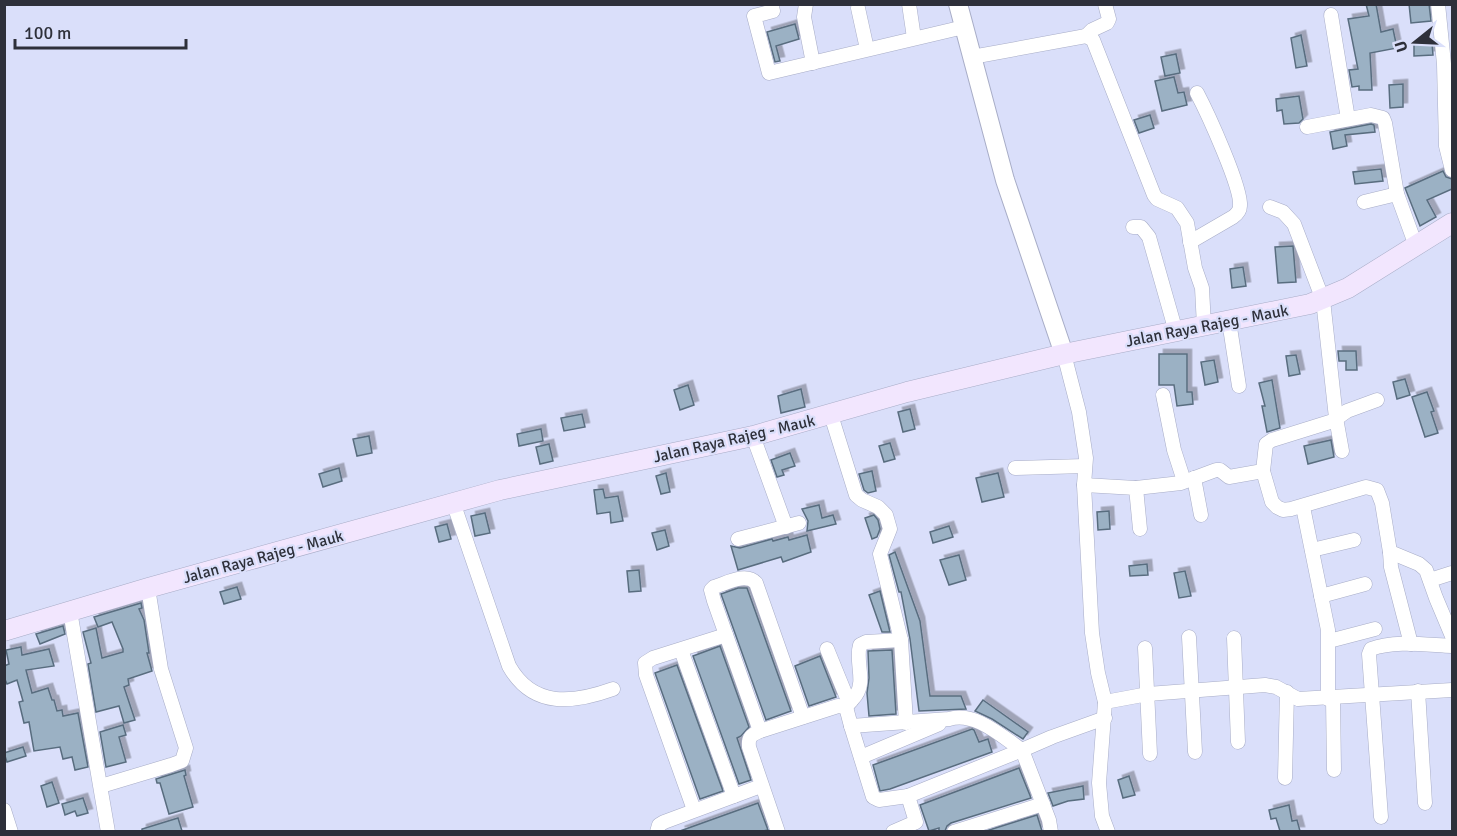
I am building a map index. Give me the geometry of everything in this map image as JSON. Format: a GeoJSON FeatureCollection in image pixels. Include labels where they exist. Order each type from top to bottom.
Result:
{"type":"FeatureCollection","features":[{"type":"Feature","properties":{"kind":"main road","name":"Jalan Raya Rajeg - Mauk"},"geometry":{"type":"LineString","coordinates":[[4,631],[148,588],[454,505],[500,490],[753,436],[907,392],[1064,354],[1323,300],[1348,288],[1451,227]]}},
{"type":"Feature","properties":{"kind":"street"},"geometry":{"type":"LineString","coordinates":[[771,4],[773,11],[754,16],[769,73],[964,27]]}},
{"type":"Feature","properties":{"kind":"street"},"geometry":{"type":"LineString","coordinates":[[806,4],[804,17],[813,63]]}},
{"type":"Feature","properties":{"kind":"street"},"geometry":{"type":"LineString","coordinates":[[909,4],[914,38]]}},
{"type":"Feature","properties":{"kind":"street"},"geometry":{"type":"LineString","coordinates":[[958,4],[1005,180],[1064,354],[1079,412],[1085,466],[1092,633],[1105,702],[1099,783],[1102,816],[1108,831]]}},
{"type":"Feature","properties":{"kind":"street"},"geometry":{"type":"LineString","coordinates":[[972,57],[1086,36],[1092,30],[1107,23],[1109,19],[1105,4]]}},
{"type":"Feature","properties":{"kind":"street"},"geometry":{"type":"LineString","coordinates":[[1438,4],[1444,64],[1446,146],[1452,170]]}},
{"type":"Feature","properties":{"kind":"street"},"geometry":{"type":"LineString","coordinates":[[858,8],[867,49]]}},
{"type":"Feature","properties":{"kind":"street"},"geometry":{"type":"LineString","coordinates":[[1331,15],[1348,119]]}},
{"type":"Feature","properties":{"kind":"street"},"geometry":{"type":"LineString","coordinates":[[1086,36],[1093,40],[1100,55],[1154,195],[1157,199],[1177,208],[1183,215],[1202,288],[1204,326]]}},
{"type":"Feature","properties":{"kind":"street"},"geometry":{"type":"LineString","coordinates":[[1190,242],[1233,217],[1238,213],[1240,207],[1237,187],[1197,93]]}},
{"type":"Feature","properties":{"kind":"street"},"geometry":{"type":"LineString","coordinates":[[1306,127],[1371,115],[1383,118],[1397,194],[1416,246]]}},
{"type":"Feature","properties":{"kind":"street"},"geometry":{"type":"LineString","coordinates":[[1364,202],[1397,194]]}},
{"type":"Feature","properties":{"kind":"street"},"geometry":{"type":"LineString","coordinates":[[1270,207],[1283,212],[1294,224],[1323,300],[1336,418],[1342,450]]}},
{"type":"Feature","properties":{"kind":"street"},"geometry":{"type":"LineString","coordinates":[[1133,226],[1141,227],[1149,237],[1176,332]]}},
{"type":"Feature","properties":{"kind":"street"},"geometry":{"type":"LineString","coordinates":[[1229,321],[1239,386]]}},
{"type":"Feature","properties":{"kind":"street"},"geometry":{"type":"LineString","coordinates":[[1163,395],[1174,450],[1189,480],[1201,515]]}},
{"type":"Feature","properties":{"kind":"street"},"geometry":{"type":"LineString","coordinates":[[1377,400],[1347,411],[1336,418],[1272,440],[1266,444],[1263,471],[1272,502],[1283,510],[1303,507],[1366,487],[1377,490],[1382,503],[1391,567],[1411,644]]}},
{"type":"Feature","properties":{"kind":"street"},"geometry":{"type":"LineString","coordinates":[[831,415],[856,495],[878,507],[885,514],[890,529],[880,554],[901,640],[906,723]]}},
{"type":"Feature","properties":{"kind":"street"},"geometry":{"type":"LineString","coordinates":[[738,539],[793,525],[753,436]]}},
{"type":"Feature","properties":{"kind":"street"},"geometry":{"type":"LineString","coordinates":[[1015,468],[1085,466]]}},
{"type":"Feature","properties":{"kind":"street"},"geometry":{"type":"LineString","coordinates":[[1084,485],[1136,489],[1189,480],[1216,470],[1220,470],[1229,477],[1263,471]]}},
{"type":"Feature","properties":{"kind":"street"},"geometry":{"type":"LineString","coordinates":[[1136,489],[1140,530]]}},
{"type":"Feature","properties":{"kind":"street"},"geometry":{"type":"LineString","coordinates":[[454,505],[514,675],[533,692],[545,698],[559,700],[592,696],[613,689]]}},
{"type":"Feature","properties":{"kind":"street"},"geometry":{"type":"LineString","coordinates":[[1303,507],[1329,641],[1334,770]]}},
{"type":"Feature","properties":{"kind":"street"},"geometry":{"type":"LineString","coordinates":[[1312,550],[1354,540]]}},
{"type":"Feature","properties":{"kind":"street"},"geometry":{"type":"LineString","coordinates":[[1390,552],[1423,566],[1449,621],[1452,636]]}},
{"type":"Feature","properties":{"kind":"street"},"geometry":{"type":"LineString","coordinates":[[1430,580],[1452,573]]}},
{"type":"Feature","properties":{"kind":"street"},"geometry":{"type":"LineString","coordinates":[[760,731],[711,589],[742,578],[751,578],[757,586],[803,717]]}},
{"type":"Feature","properties":{"kind":"street"},"geometry":{"type":"LineString","coordinates":[[1321,596],[1365,584]]}},
{"type":"Feature","properties":{"kind":"street"},"geometry":{"type":"LineString","coordinates":[[100,786],[182,761],[185,755],[185,741],[161,669],[148,588]]}},
{"type":"Feature","properties":{"kind":"street"},"geometry":{"type":"LineString","coordinates":[[70,611],[108,831]]}},
{"type":"Feature","properties":{"kind":"street"},"geometry":{"type":"LineString","coordinates":[[1329,641],[1375,629]]}},
{"type":"Feature","properties":{"kind":"street"},"geometry":{"type":"LineString","coordinates":[[694,810],[646,675],[645,666],[649,660],[726,635]]}},
{"type":"Feature","properties":{"kind":"street"},"geometry":{"type":"LineString","coordinates":[[1189,637],[1195,752]]}},
{"type":"Feature","properties":{"kind":"street"},"geometry":{"type":"LineString","coordinates":[[1234,638],[1238,742]]}},
{"type":"Feature","properties":{"kind":"street"},"geometry":{"type":"LineString","coordinates":[[778,831],[761,786],[748,740],[760,731],[848,704],[856,696],[860,684],[858,653],[860,645],[866,642],[901,640]]}},
{"type":"Feature","properties":{"kind":"street"},"geometry":{"type":"LineString","coordinates":[[1381,817],[1374,695],[1369,654],[1371,650],[1379,646],[1411,644],[1452,646]]}},
{"type":"Feature","properties":{"kind":"street"},"geometry":{"type":"LineString","coordinates":[[1145,648],[1150,754]]}},
{"type":"Feature","properties":{"kind":"street"},"geometry":{"type":"LineString","coordinates":[[827,649],[848,704],[851,726],[873,797],[879,800],[908,796],[1052,737],[1105,718]]}},
{"type":"Feature","properties":{"kind":"street"},"geometry":{"type":"LineString","coordinates":[[681,650],[734,796]]}},
{"type":"Feature","properties":{"kind":"street"},"geometry":{"type":"LineString","coordinates":[[1105,702],[1148,694],[1265,685],[1276,687],[1298,699],[1452,690]]}},
{"type":"Feature","properties":{"kind":"street"},"geometry":{"type":"LineString","coordinates":[[1418,691],[1425,803]]}},
{"type":"Feature","properties":{"kind":"street"},"geometry":{"type":"LineString","coordinates":[[1285,778],[1287,692]]}},
{"type":"Feature","properties":{"kind":"street"},"geometry":{"type":"LineString","coordinates":[[861,757],[957,716],[970,717],[1022,750],[1051,831]]}},
{"type":"Feature","properties":{"kind":"street"},"geometry":{"type":"LineString","coordinates":[[851,726],[949,719]]}},
{"type":"Feature","properties":{"kind":"street"},"geometry":{"type":"LineString","coordinates":[[657,831],[659,825],[664,822],[761,786]]}},
{"type":"Feature","properties":{"kind":"street"},"geometry":{"type":"LineString","coordinates":[[893,831],[918,827],[908,796]]}},
{"type":"Feature","properties":{"kind":"street"},"geometry":{"type":"LineString","coordinates":[[954,831],[1043,804]]}},
{"type":"Feature","properties":{"kind":"street"},"geometry":{"type":"LineString","coordinates":[[4,810],[11,831]]}},
{"type":"Feature","properties":{"kind":"building"},"geometry":{"type":"Polygon","coordinates":[[[1366,4],[1376,4],[1381,32],[1393,29],[1397,48],[1370,53],[1372,90],[1359,90],[1359,86],[1352,87],[1349,70],[1358,69],[1348,19],[1369,16],[1366,4]]]}},
{"type":"Feature","properties":{"kind":"building"},"geometry":{"type":"Polygon","coordinates":[[[1409,4],[1429,4],[1431,21],[1411,23],[1409,4]]]}},
{"type":"Feature","properties":{"kind":"building"},"geometry":{"type":"Polygon","coordinates":[[[795,24],[799,39],[776,46],[780,61],[775,62],[767,32],[795,24]]]}},
{"type":"Feature","properties":{"kind":"building"},"geometry":{"type":"Polygon","coordinates":[[[1301,35],[1307,66],[1296,68],[1291,38],[1301,35]]]}},
{"type":"Feature","properties":{"kind":"building"},"geometry":{"type":"Polygon","coordinates":[[[1432,43],[1433,55],[1414,56],[1414,44],[1432,43]]]}},
{"type":"Feature","properties":{"kind":"building"},"geometry":{"type":"Polygon","coordinates":[[[1176,54],[1180,73],[1165,76],[1161,57],[1176,54]]]}},
{"type":"Feature","properties":{"kind":"building"},"geometry":{"type":"Polygon","coordinates":[[[1174,77],[1178,93],[1184,92],[1187,105],[1162,111],[1155,81],[1174,77]]]}},
{"type":"Feature","properties":{"kind":"building"},"geometry":{"type":"Polygon","coordinates":[[[1403,84],[1403,107],[1390,108],[1389,85],[1403,84]]]}},
{"type":"Feature","properties":{"kind":"building"},"geometry":{"type":"Polygon","coordinates":[[[1299,96],[1303,119],[1299,123],[1284,124],[1282,110],[1277,111],[1276,99],[1299,96]]]}},
{"type":"Feature","properties":{"kind":"building"},"geometry":{"type":"Polygon","coordinates":[[[1150,115],[1154,128],[1139,133],[1134,120],[1150,115]]]}},
{"type":"Feature","properties":{"kind":"building"},"geometry":{"type":"Polygon","coordinates":[[[1374,125],[1375,132],[1345,135],[1347,146],[1333,149],[1330,132],[1374,125]]]}},
{"type":"Feature","properties":{"kind":"building"},"geometry":{"type":"Polygon","coordinates":[[[1381,169],[1383,181],[1355,184],[1353,172],[1381,169]]]}},
{"type":"Feature","properties":{"kind":"building"},"geometry":{"type":"Polygon","coordinates":[[[1443,171],[1446,177],[1452,179],[1452,189],[1427,200],[1436,217],[1420,226],[1405,188],[1443,171]]]}},
{"type":"Feature","properties":{"kind":"building"},"geometry":{"type":"Polygon","coordinates":[[[1293,246],[1296,282],[1278,283],[1275,247],[1293,246]]]}},
{"type":"Feature","properties":{"kind":"building"},"geometry":{"type":"Polygon","coordinates":[[[1243,267],[1246,286],[1232,288],[1230,269],[1243,267]]]}},
{"type":"Feature","properties":{"kind":"building"},"geometry":{"type":"Polygon","coordinates":[[[1338,351],[1356,351],[1357,370],[1346,370],[1346,361],[1339,361],[1338,351]]]}},
{"type":"Feature","properties":{"kind":"building"},"geometry":{"type":"Polygon","coordinates":[[[1159,354],[1187,354],[1187,392],[1192,392],[1193,404],[1177,406],[1174,385],[1159,385],[1159,354]]]}},
{"type":"Feature","properties":{"kind":"building"},"geometry":{"type":"Polygon","coordinates":[[[1296,355],[1300,374],[1289,376],[1286,356],[1296,355]]]}},
{"type":"Feature","properties":{"kind":"building"},"geometry":{"type":"Polygon","coordinates":[[[1214,360],[1218,382],[1205,385],[1201,362],[1214,360]]]}},
{"type":"Feature","properties":{"kind":"building"},"geometry":{"type":"Polygon","coordinates":[[[1405,379],[1410,395],[1397,399],[1393,382],[1405,379]]]}},
{"type":"Feature","properties":{"kind":"building"},"geometry":{"type":"Polygon","coordinates":[[[1272,380],[1280,428],[1267,432],[1262,406],[1265,406],[1259,383],[1272,380]]]}},
{"type":"Feature","properties":{"kind":"building"},"geometry":{"type":"Polygon","coordinates":[[[688,385],[694,405],[680,410],[674,390],[688,385]]]}},
{"type":"Feature","properties":{"kind":"building"},"geometry":{"type":"Polygon","coordinates":[[[801,389],[805,407],[781,413],[778,396],[801,389]]]}},
{"type":"Feature","properties":{"kind":"building"},"geometry":{"type":"Polygon","coordinates":[[[1427,392],[1434,411],[1431,412],[1438,433],[1425,437],[1412,397],[1427,392]]]}},
{"type":"Feature","properties":{"kind":"building"},"geometry":{"type":"Polygon","coordinates":[[[910,409],[915,429],[903,432],[898,412],[910,409]]]}},
{"type":"Feature","properties":{"kind":"building"},"geometry":{"type":"Polygon","coordinates":[[[582,414],[585,427],[564,431],[561,418],[582,414]]]}},
{"type":"Feature","properties":{"kind":"building"},"geometry":{"type":"Polygon","coordinates":[[[541,429],[543,441],[519,446],[517,434],[541,429]]]}},
{"type":"Feature","properties":{"kind":"building"},"geometry":{"type":"Polygon","coordinates":[[[369,436],[372,453],[357,456],[353,439],[369,436]]]}},
{"type":"Feature","properties":{"kind":"building"},"geometry":{"type":"Polygon","coordinates":[[[1331,440],[1334,457],[1308,464],[1304,446],[1331,440]]]}},
{"type":"Feature","properties":{"kind":"building"},"geometry":{"type":"Polygon","coordinates":[[[890,443],[895,459],[884,462],[879,446],[890,443]]]}},
{"type":"Feature","properties":{"kind":"building"},"geometry":{"type":"Polygon","coordinates":[[[549,444],[553,461],[540,464],[536,447],[549,444]]]}},
{"type":"Feature","properties":{"kind":"building"},"geometry":{"type":"Polygon","coordinates":[[[790,453],[795,466],[782,470],[784,475],[777,477],[771,460],[790,453]]]}},
{"type":"Feature","properties":{"kind":"building"},"geometry":{"type":"Polygon","coordinates":[[[339,468],[342,481],[323,487],[319,474],[339,468]]]}},
{"type":"Feature","properties":{"kind":"building"},"geometry":{"type":"Polygon","coordinates":[[[872,471],[876,491],[868,493],[864,490],[859,474],[872,471]]]}},
{"type":"Feature","properties":{"kind":"building"},"geometry":{"type":"Polygon","coordinates":[[[666,473],[670,492],[661,494],[656,476],[666,473]]]}},
{"type":"Feature","properties":{"kind":"building"},"geometry":{"type":"Polygon","coordinates":[[[998,473],[1004,497],[982,502],[976,478],[998,473]]]}},
{"type":"Feature","properties":{"kind":"building"},"geometry":{"type":"Polygon","coordinates":[[[603,489],[605,498],[618,496],[623,521],[611,523],[610,512],[597,514],[594,490],[603,489]]]}},
{"type":"Feature","properties":{"kind":"building"},"geometry":{"type":"Polygon","coordinates":[[[819,505],[822,518],[833,515],[836,524],[807,531],[808,521],[802,509],[819,505]]]}},
{"type":"Feature","properties":{"kind":"building"},"geometry":{"type":"Polygon","coordinates":[[[1109,511],[1110,529],[1098,530],[1097,512],[1109,511]]]}},
{"type":"Feature","properties":{"kind":"building"},"geometry":{"type":"Polygon","coordinates":[[[485,513],[490,533],[475,536],[471,516],[485,513]]]}},
{"type":"Feature","properties":{"kind":"building"},"geometry":{"type":"Polygon","coordinates":[[[874,515],[880,529],[877,537],[872,539],[865,518],[874,515]]]}},
{"type":"Feature","properties":{"kind":"building"},"geometry":{"type":"Polygon","coordinates":[[[447,524],[451,539],[439,542],[435,527],[447,524]]]}},
{"type":"Feature","properties":{"kind":"building"},"geometry":{"type":"Polygon","coordinates":[[[949,526],[953,537],[933,543],[930,532],[949,526]]]}},
{"type":"Feature","properties":{"kind":"building"},"geometry":{"type":"Polygon","coordinates":[[[665,530],[669,546],[657,550],[652,533],[665,530]]]}},
{"type":"Feature","properties":{"kind":"building"},"geometry":{"type":"Polygon","coordinates":[[[807,535],[811,552],[783,562],[781,557],[738,570],[731,546],[740,548],[772,539],[773,541],[788,537],[789,540],[807,535]]]}},
{"type":"Feature","properties":{"kind":"building"},"geometry":{"type":"Polygon","coordinates":[[[895,552],[920,621],[930,696],[961,696],[966,709],[919,711],[910,639],[901,592],[899,592],[889,555],[895,552]]]}},
{"type":"Feature","properties":{"kind":"building"},"geometry":{"type":"Polygon","coordinates":[[[959,555],[966,580],[949,585],[940,560],[959,555]]]}},
{"type":"Feature","properties":{"kind":"building"},"geometry":{"type":"Polygon","coordinates":[[[1147,564],[1148,575],[1130,576],[1129,566],[1147,564]]]}},
{"type":"Feature","properties":{"kind":"building"},"geometry":{"type":"Polygon","coordinates":[[[639,570],[641,591],[629,592],[627,571],[639,570]]]}},
{"type":"Feature","properties":{"kind":"building"},"geometry":{"type":"Polygon","coordinates":[[[1185,571],[1191,596],[1179,598],[1174,573],[1185,571]]]}},
{"type":"Feature","properties":{"kind":"building"},"geometry":{"type":"Polygon","coordinates":[[[237,587],[241,599],[224,604],[220,592],[237,587]]]}},
{"type":"Feature","properties":{"kind":"building"},"geometry":{"type":"Polygon","coordinates":[[[738,588],[747,588],[791,711],[766,720],[721,594],[738,588]]]}},
{"type":"Feature","properties":{"kind":"building"},"geometry":{"type":"Polygon","coordinates":[[[880,591],[890,632],[882,632],[869,595],[880,591]]]}},
{"type":"Feature","properties":{"kind":"building"},"geometry":{"type":"Polygon","coordinates":[[[141,603],[142,608],[139,609],[144,620],[149,653],[147,653],[152,671],[128,679],[129,685],[124,687],[135,720],[124,723],[119,706],[96,712],[88,664],[91,663],[83,632],[96,628],[102,658],[123,652],[112,622],[98,627],[94,617],[141,603]]]}},
{"type":"Feature","properties":{"kind":"building"},"geometry":{"type":"Polygon","coordinates":[[[63,626],[65,634],[40,644],[36,634],[63,626]]]}},
{"type":"Feature","properties":{"kind":"building"},"geometry":{"type":"Polygon","coordinates":[[[720,646],[749,727],[737,738],[751,780],[739,784],[693,656],[720,646]]]}},
{"type":"Feature","properties":{"kind":"building"},"geometry":{"type":"Polygon","coordinates":[[[21,647],[22,655],[49,649],[54,666],[26,670],[32,693],[48,688],[57,711],[62,710],[63,716],[78,713],[88,767],[75,770],[72,757],[63,759],[60,747],[34,751],[29,722],[24,723],[19,702],[23,701],[17,680],[7,684],[4,677],[4,666],[9,664],[6,650],[21,647]]]}},
{"type":"Feature","properties":{"kind":"building"},"geometry":{"type":"Polygon","coordinates":[[[892,650],[896,714],[869,716],[868,651],[892,650]]]}},
{"type":"Feature","properties":{"kind":"building"},"geometry":{"type":"Polygon","coordinates":[[[820,656],[836,697],[809,706],[795,666],[820,656]]]}},
{"type":"Feature","properties":{"kind":"building"},"geometry":{"type":"Polygon","coordinates":[[[677,665],[723,791],[700,799],[655,673],[677,665]]]}},
{"type":"Feature","properties":{"kind":"building"},"geometry":{"type":"Polygon","coordinates":[[[983,700],[1028,732],[1023,739],[975,711],[983,700]]]}},
{"type":"Feature","properties":{"kind":"building"},"geometry":{"type":"Polygon","coordinates":[[[123,725],[126,735],[119,737],[126,762],[106,767],[100,732],[123,725]]]}},
{"type":"Feature","properties":{"kind":"building"},"geometry":{"type":"Polygon","coordinates":[[[972,729],[979,742],[988,739],[992,752],[880,791],[873,765],[972,729]]]}},
{"type":"Feature","properties":{"kind":"building"},"geometry":{"type":"Polygon","coordinates":[[[23,747],[26,756],[7,762],[4,753],[23,747]]]}},
{"type":"Feature","properties":{"kind":"building"},"geometry":{"type":"Polygon","coordinates":[[[1019,768],[1031,798],[951,823],[945,831],[939,831],[939,828],[929,831],[920,805],[1019,768]]]}},
{"type":"Feature","properties":{"kind":"building"},"geometry":{"type":"Polygon","coordinates":[[[185,770],[186,775],[184,776],[193,807],[169,814],[160,783],[157,783],[156,779],[185,770]]]}},
{"type":"Feature","properties":{"kind":"building"},"geometry":{"type":"Polygon","coordinates":[[[1129,776],[1135,795],[1123,798],[1118,780],[1129,776]]]}},
{"type":"Feature","properties":{"kind":"building"},"geometry":{"type":"Polygon","coordinates":[[[52,782],[59,803],[47,807],[41,786],[52,782]]]}},
{"type":"Feature","properties":{"kind":"building"},"geometry":{"type":"Polygon","coordinates":[[[1083,786],[1084,799],[1053,806],[1048,793],[1083,786]]]}},
{"type":"Feature","properties":{"kind":"building"},"geometry":{"type":"Polygon","coordinates":[[[83,798],[88,813],[77,816],[75,811],[65,815],[62,804],[83,798]]]}},
{"type":"Feature","properties":{"kind":"building"},"geometry":{"type":"Polygon","coordinates":[[[758,803],[768,830],[680,831],[758,803]]]}},
{"type":"Feature","properties":{"kind":"building"},"geometry":{"type":"Polygon","coordinates":[[[1289,805],[1292,821],[1297,820],[1300,831],[1280,831],[1276,818],[1271,819],[1269,810],[1289,805]]]}},
{"type":"Feature","properties":{"kind":"building"},"geometry":{"type":"Polygon","coordinates":[[[1037,815],[1042,831],[986,831],[1037,815]]]}},
{"type":"Feature","properties":{"kind":"building"},"geometry":{"type":"Polygon","coordinates":[[[178,818],[182,831],[142,831],[142,829],[178,818]]]}}]}
